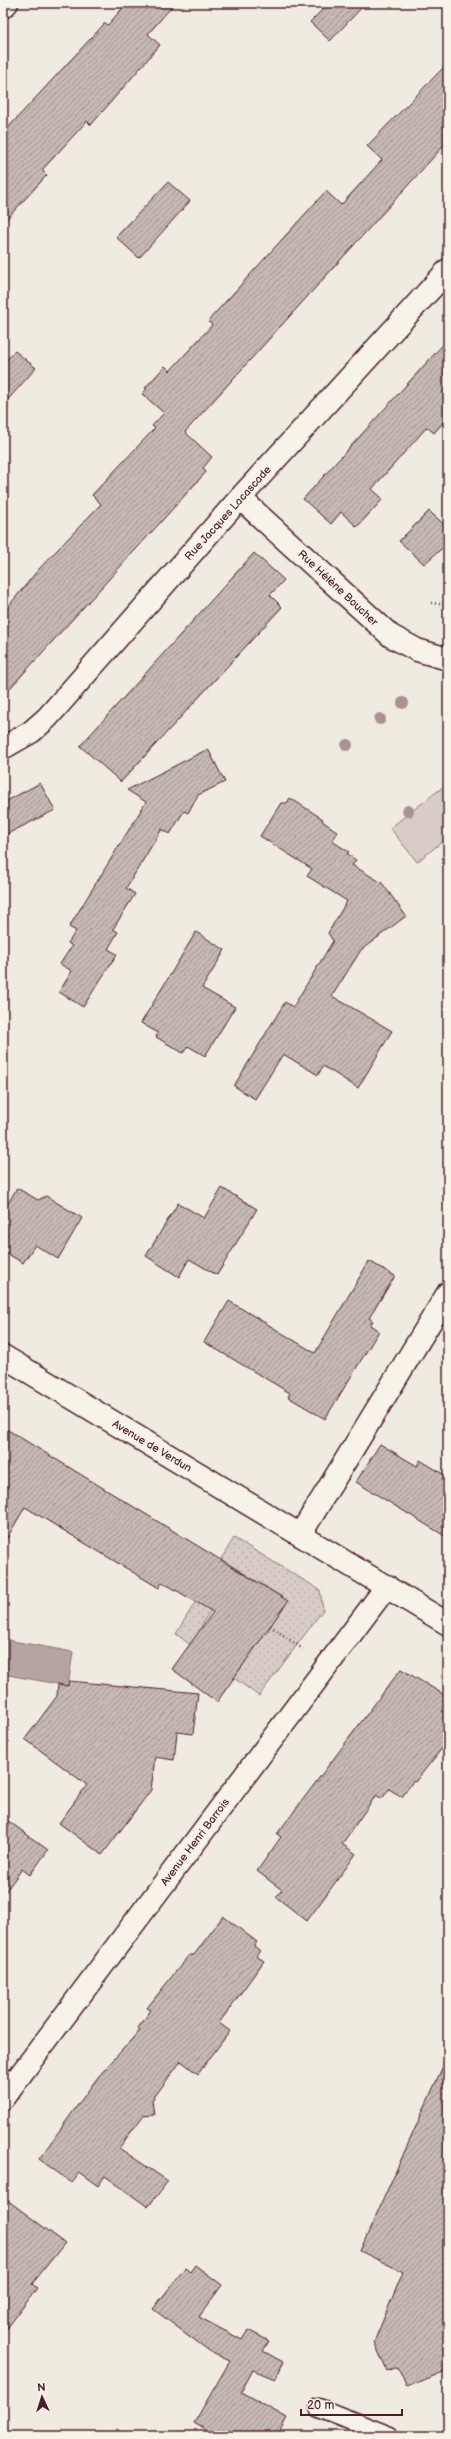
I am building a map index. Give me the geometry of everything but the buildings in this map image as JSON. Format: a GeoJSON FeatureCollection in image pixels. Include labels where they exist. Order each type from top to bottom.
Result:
{"type":"FeatureCollection","features":[{"type":"Feature","properties":{"kind":"street"},"geometry":{"type":"LineString","coordinates":[[3,7],[7,3]]}},
{"type":"Feature","properties":{"kind":"street","name":"Rue Jacques Lacascade"},"geometry":{"type":"LineString","coordinates":[[3,748],[31,732],[47,718],[240,498],[448,270]]}},
{"type":"Feature","properties":{"kind":"street","name":"Rue Hélène Boucher"},"geometry":{"type":"LineString","coordinates":[[240,498],[391,636],[418,650],[448,659]]}},
{"type":"Feature","properties":{"kind":"street"},"geometry":{"type":"LineString","coordinates":[[300,1535],[448,1293]]}},
{"type":"Feature","properties":{"kind":"street","name":"Avenue de Verdun"},"geometry":{"type":"LineString","coordinates":[[3,1356],[448,1624]]}},
{"type":"Feature","properties":{"kind":"street","name":"Avenue Henri Barrois"},"geometry":{"type":"LineString","coordinates":[[3,2098],[387,1586]]}},
{"type":"Feature","properties":{"kind":"lane"},"geometry":{"type":"LineString","coordinates":[[319,2408],[390,2436]]}},
{"type":"Feature","properties":{"kind":"path"},"geometry":{"type":"LineString","coordinates":[[431,603],[448,605]]}},
{"type":"Feature","properties":{"kind":"path"},"geometry":{"type":"LineString","coordinates":[[270,1626],[303,1648]]}},
{"type":"Feature","properties":{"kind":"shaded area"},"geometry":{"type":"Polygon","coordinates":[[[448,783],[448,837],[417,862],[390,828],[448,783]]]}},
{"type":"Feature","properties":{"kind":"shaded area"},"geometry":{"type":"Polygon","coordinates":[[[234,1538],[320,1590],[323,1610],[259,1696],[234,1678],[286,1603],[282,1597],[221,1559],[234,1538]]]}},
{"type":"Feature","properties":{"kind":"shaded area"},"geometry":{"type":"Polygon","coordinates":[[[199,1596],[214,1605],[201,1626],[213,1634],[200,1652],[176,1634],[199,1596]]]}},
{"type":"Feature","properties":{"kind":"shaded area"},"geometry":{"type":"Polygon","coordinates":[[[7,1640],[73,1652],[68,1686],[3,1674],[7,1640]]]}}]}
